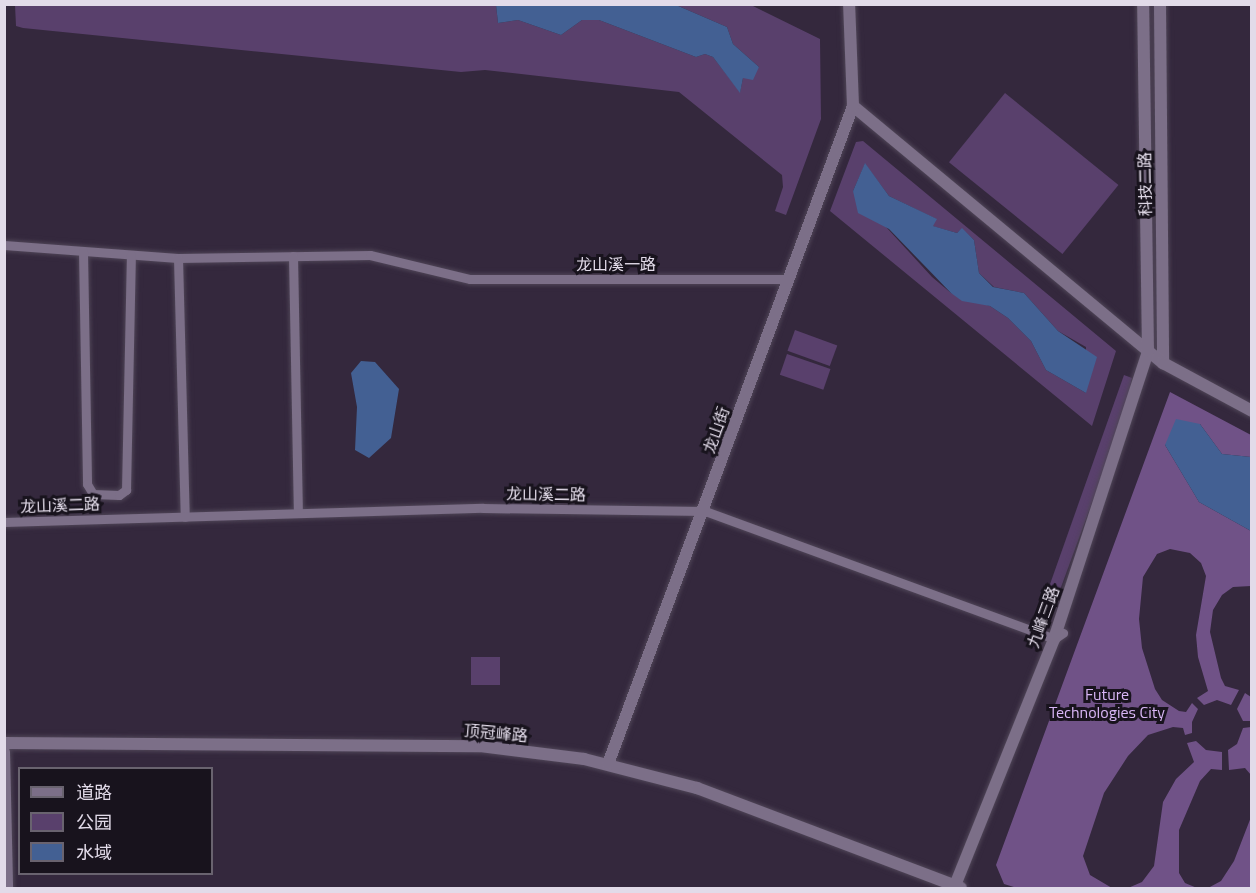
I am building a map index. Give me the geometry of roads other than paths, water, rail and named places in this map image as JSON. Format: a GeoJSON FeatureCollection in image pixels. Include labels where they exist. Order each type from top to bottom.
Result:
{"type":"FeatureCollection","features":[{"type":"Feature","properties":{"kind":"street"},"geometry":{"type":"LineString","coordinates":[[849,4],[853,106],[1163,363],[1251,411]]}},
{"type":"Feature","properties":{"kind":"street","name":"科技二路"},"geometry":{"type":"LineString","coordinates":[[1142,8],[1148,351]]}},
{"type":"Feature","properties":{"kind":"street","name":"科技二路"},"geometry":{"type":"LineString","coordinates":[[1160,8],[1163,363]]}},
{"type":"Feature","properties":{"kind":"street","name":"龙山街"},"geometry":{"type":"LineString","coordinates":[[608,764],[705,510],[853,106]]}},
{"type":"Feature","properties":{"kind":"street","name":"龙山溪一路"},"geometry":{"type":"LineString","coordinates":[[4,245],[178,258],[370,255],[470,279],[788,279]]}},
{"type":"Feature","properties":{"kind":"street"},"geometry":{"type":"LineString","coordinates":[[83,251],[87,484],[93,494],[119,495],[126,490],[131,255]]}},
{"type":"Feature","properties":{"kind":"street"},"geometry":{"type":"LineString","coordinates":[[293,256],[298,513]]}},
{"type":"Feature","properties":{"kind":"street"},"geometry":{"type":"LineString","coordinates":[[178,258],[185,517]]}},
{"type":"Feature","properties":{"kind":"street","name":"九峰三路"},"geometry":{"type":"LineString","coordinates":[[957,888],[1059,636],[1148,351]]}},
{"type":"Feature","properties":{"kind":"street","name":"龙山溪二路"},"geometry":{"type":"LineString","coordinates":[[4,522],[483,508],[705,510],[1059,636]]}},
{"type":"Feature","properties":{"kind":"street","name":"顶冠峰路"},"geometry":{"type":"LineString","coordinates":[[4,743],[480,746],[608,764],[697,788],[957,888]]}},
{"type":"Feature","properties":{"kind":"street"},"geometry":{"type":"LineString","coordinates":[[4,752],[7,888]]}},
{"type":"Feature","properties":{"kind":"water"},"geometry":{"type":"Polygon","coordinates":[[[496,5],[676,5],[727,27],[733,44],[759,67],[753,80],[743,78],[740,93],[713,57],[705,54],[696,57],[599,20],[582,20],[561,35],[518,20],[498,23],[496,5]]]}},
{"type":"Feature","properties":{"kind":"water"},"geometry":{"type":"Polygon","coordinates":[[[865,163],[889,196],[937,219],[933,226],[957,233],[962,228],[974,240],[979,273],[993,287],[1024,293],[1058,331],[1097,357],[1086,393],[1046,370],[1031,341],[1008,318],[990,306],[962,301],[951,293],[889,229],[858,213],[853,191],[865,163]]]}},
{"type":"Feature","properties":{"kind":"water"},"geometry":{"type":"Polygon","coordinates":[[[361,361],[375,362],[399,389],[391,438],[369,458],[355,450],[357,407],[351,373],[361,361]]]}},
{"type":"Feature","properties":{"kind":"water"},"geometry":{"type":"Polygon","coordinates":[[[1176,419],[1200,424],[1222,454],[1251,457],[1251,531],[1199,502],[1165,445],[1176,419]]]}},
{"type":"Feature","properties":{"kind":"park label","name":"Future Technologies City"},"geometry":{"type":"Point","coordinates":[1107,703]}}]}
